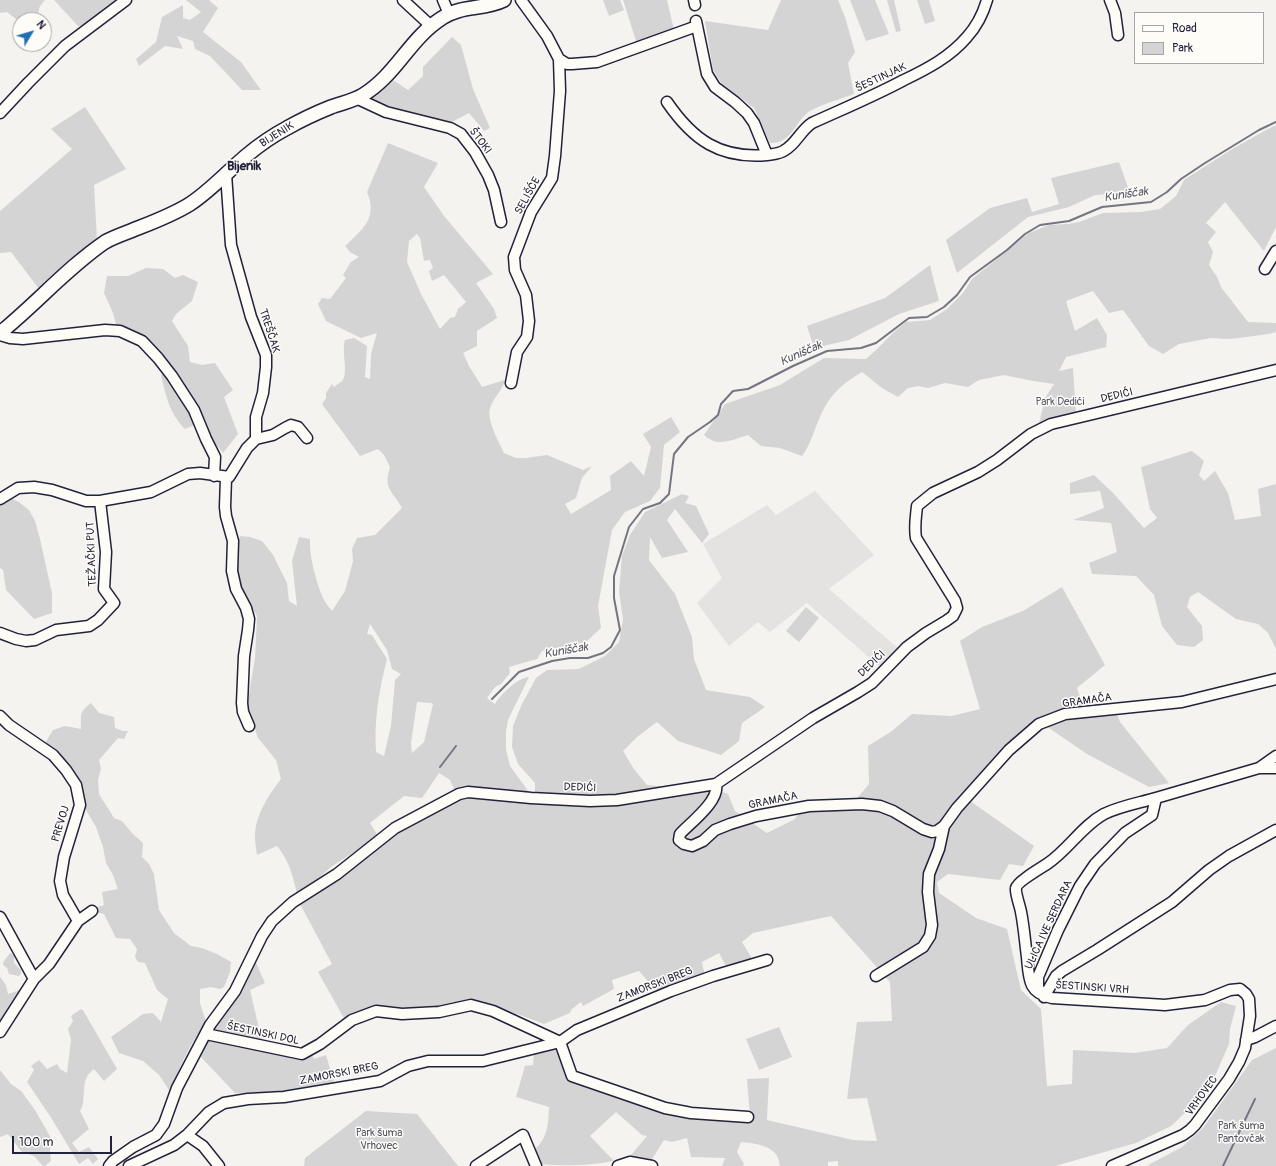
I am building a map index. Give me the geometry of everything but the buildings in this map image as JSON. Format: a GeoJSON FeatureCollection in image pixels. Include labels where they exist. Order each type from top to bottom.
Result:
{"type":"FeatureCollection","features":[{"type":"Feature","properties":{"kind":"main road","name":"BIJENIK"},"geometry":{"type":"LineString","coordinates":[[0,334],[68,272],[105,242],[157,221],[190,204],[254,149],[288,127],[326,109],[356,98],[375,87],[386,78],[413,43],[431,26],[449,14],[467,8],[496,4],[504,0]]}},
{"type":"Feature","properties":{"kind":"street"},"geometry":{"type":"LineString","coordinates":[[0,113],[65,46],[126,0]]}},
{"type":"Feature","properties":{"kind":"street"},"geometry":{"type":"LineString","coordinates":[[403,0],[431,26]]}},
{"type":"Feature","properties":{"kind":"street"},"geometry":{"type":"LineString","coordinates":[[443,0],[449,14]]}},
{"type":"Feature","properties":{"kind":"street","name":"SELIŠĆE"},"geometry":{"type":"LineString","coordinates":[[511,383],[517,352],[527,337],[529,320],[526,295],[515,270],[514,256],[531,212],[550,182],[553,172],[559,112],[560,77],[558,59],[547,36],[521,0]]}},
{"type":"Feature","properties":{"kind":"street","name":"ŠESTINJAK"},"geometry":{"type":"LineString","coordinates":[[667,102],[685,126],[699,138],[714,147],[729,153],[752,157],[785,151],[803,130],[812,123],[890,88],[938,62],[970,34],[979,21],[987,0]]}},
{"type":"Feature","properties":{"kind":"street"},"geometry":{"type":"LineString","coordinates":[[1110,0],[1115,14],[1118,35]]}},
{"type":"Feature","properties":{"kind":"street"},"geometry":{"type":"LineString","coordinates":[[558,59],[567,64],[597,62],[697,23],[707,74],[715,87],[747,112],[754,123],[767,155]]}},
{"type":"Feature","properties":{"kind":"street","name":"ŠTOKI"},"geometry":{"type":"LineString","coordinates":[[356,98],[386,112],[450,128],[461,134],[475,152],[488,175],[494,190],[501,222]]}},
{"type":"Feature","properties":{"kind":"street","name":"TREŠČAK"},"geometry":{"type":"LineString","coordinates":[[226,174],[231,245],[251,315],[266,355],[263,393],[256,417],[256,438]]}},
{"type":"Feature","properties":{"kind":"street"},"geometry":{"type":"LineString","coordinates":[[1265,268],[1276,251]]}},
{"type":"Feature","properties":{"kind":"street"},"geometry":{"type":"LineString","coordinates":[[0,334],[10,338],[22,339],[105,330],[120,331],[142,341],[172,376],[194,410],[215,457],[214,476]]}},
{"type":"Feature","properties":{"kind":"street","name":"DEDIĆI"},"geometry":{"type":"LineString","coordinates":[[337,874],[394,828],[459,794],[475,792],[491,795],[546,799],[590,801],[617,800],[716,784],[813,718],[872,683],[907,647],[953,616],[957,608],[955,601],[916,538],[914,523],[917,506],[933,493],[978,472],[997,460],[1031,434],[1051,424],[1276,370]]}},
{"type":"Feature","properties":{"kind":"street"},"geometry":{"type":"LineString","coordinates":[[0,499],[18,488],[34,487],[52,490],[86,501],[100,502],[151,492],[188,474],[200,473],[226,478],[230,476],[247,448],[256,438],[273,435],[288,426],[291,426],[298,427],[307,438]]}},
{"type":"Feature","properties":{"kind":"street"},"geometry":{"type":"LineString","coordinates":[[226,478],[225,507],[233,541],[232,571],[236,589],[246,608],[249,619],[244,656],[242,703],[243,712],[248,726]]}},
{"type":"Feature","properties":{"kind":"street","name":"TEŽAČKI PUT"},"geometry":{"type":"LineString","coordinates":[[0,633],[26,641],[35,640],[56,630],[89,626],[98,620],[114,603],[104,589],[106,552],[100,502]]}},
{"type":"Feature","properties":{"kind":"street","name":"GRAMAČA"},"geometry":{"type":"LineString","coordinates":[[716,784],[716,794],[699,816],[680,834],[679,840],[684,844],[692,846],[703,841],[715,830],[736,822],[756,816],[809,806],[862,804],[880,806],[893,811],[923,829],[932,832],[938,831],[944,826],[957,808],[1009,750],[1039,724],[1065,714],[1182,702],[1276,679]]}},
{"type":"Feature","properties":{"kind":"street","name":"PREVOJ"},"geometry":{"type":"LineString","coordinates":[[0,716],[9,725],[52,755],[66,770],[76,786],[80,805],[64,857],[60,881],[63,895],[78,921]]}},
{"type":"Feature","properties":{"kind":"street","name":"ULICA IVE SERDARA"},"geometry":{"type":"LineString","coordinates":[[1259,768],[1276,756]]}},
{"type":"Feature","properties":{"kind":"street","name":"ULICA IVE SERDARA"},"geometry":{"type":"LineString","coordinates":[[1044,997],[1035,991],[1029,978],[1026,944],[1016,886],[1056,857],[1097,818],[1112,811],[1259,768],[1276,768]]}},
{"type":"Feature","properties":{"kind":"street","name":"ULICA IVE SERDARA"},"geometry":{"type":"LineString","coordinates":[[1044,997],[1038,987],[1038,977],[1058,930],[1080,886],[1096,864],[1125,833],[1152,815],[1156,798]]}},
{"type":"Feature","properties":{"kind":"street","name":"GRAMAČA"},"geometry":{"type":"LineString","coordinates":[[876,976],[922,947],[930,936],[932,925],[928,892],[929,874],[939,849],[944,826]]}},
{"type":"Feature","properties":{"kind":"street","name":"ŠESTINSKI VRH"},"geometry":{"type":"LineString","coordinates":[[1246,1040],[1250,1006],[1246,994],[1240,989],[1230,990],[1205,1000],[1165,1004],[1044,997],[1056,976],[1062,971],[1172,902],[1220,862],[1276,830]]}},
{"type":"Feature","properties":{"kind":"street","name":"ŠESTINSKI DOL"},"geometry":{"type":"LineString","coordinates":[[109,1166],[113,1161],[133,1147],[156,1135],[164,1124],[176,1088],[210,1025],[236,991],[262,936],[272,921],[293,902],[337,874]]}},
{"type":"Feature","properties":{"kind":"street"},"geometry":{"type":"LineString","coordinates":[[0,1032],[34,980],[49,964],[78,921],[92,911]]}},
{"type":"Feature","properties":{"kind":"street"},"geometry":{"type":"LineString","coordinates":[[0,917],[34,980]]}},
{"type":"Feature","properties":{"kind":"street","name":"ZAMORSKI BREG"},"geometry":{"type":"LineString","coordinates":[[129,1166],[174,1144],[187,1135],[209,1112],[224,1103],[248,1099],[284,1097],[380,1081],[408,1066],[428,1061],[483,1061],[560,1042],[577,1030],[671,991],[713,976],[767,960]]}},
{"type":"Feature","properties":{"kind":"street","name":"ŠESTINSKI DOL"},"geometry":{"type":"LineString","coordinates":[[206,1034],[302,1054],[320,1044],[352,1020],[376,1012],[402,1014],[439,1012],[471,1006],[493,1011],[560,1042]]}},
{"type":"Feature","properties":{"kind":"street"},"geometry":{"type":"LineString","coordinates":[[1246,1040],[1276,1026]]}},
{"type":"Feature","properties":{"kind":"street","name":"VRHOVEC"},"geometry":{"type":"LineString","coordinates":[[1112,1166],[1183,1135],[1195,1125],[1234,1071],[1242,1055],[1246,1040]]}},
{"type":"Feature","properties":{"kind":"street"},"geometry":{"type":"LineString","coordinates":[[560,1042],[572,1076],[665,1108],[691,1113],[748,1117]]}},
{"type":"Feature","properties":{"kind":"street"},"geometry":{"type":"LineString","coordinates":[[187,1135],[203,1146],[219,1166]]}},
{"type":"Feature","properties":{"kind":"street"},"geometry":{"type":"LineString","coordinates":[[476,1166],[523,1135],[536,1166]]}},
{"type":"Feature","properties":{"kind":"street"},"geometry":{"type":"LineString","coordinates":[[618,1166],[630,1162],[652,1166]]}},
{"type":"Feature","properties":{"kind":"shaded area"},"geometry":{"type":"Polygon","coordinates":[[[815,491],[874,555],[829,589],[899,649],[880,667],[807,603],[770,632],[758,622],[729,646],[697,603],[722,578],[703,544],[767,505],[776,515],[815,491]]]}},
{"type":"Feature","properties":{"kind":"green space"},"geometry":{"type":"Polygon","coordinates":[[[0,0],[45,0],[41,4],[38,12],[12,12],[12,16],[7,12],[0,13],[0,0]]]}},
{"type":"Feature","properties":{"kind":"green space"},"geometry":{"type":"Polygon","coordinates":[[[54,0],[122,0],[91,24],[78,26],[54,0]]]}},
{"type":"Feature","properties":{"kind":"green space"},"geometry":{"type":"Polygon","coordinates":[[[186,0],[209,0],[218,8],[203,32],[241,62],[261,90],[242,90],[210,56],[195,49],[193,41],[177,36],[183,49],[165,46],[139,66],[136,59],[156,42],[162,17],[183,5],[183,18],[190,20],[201,12],[186,0]]]}},
{"type":"Feature","properties":{"kind":"green space"},"geometry":{"type":"Polygon","coordinates":[[[603,0],[620,0],[624,10],[609,16],[603,0]]]}},
{"type":"Feature","properties":{"kind":"green space"},"geometry":{"type":"Polygon","coordinates":[[[623,0],[667,0],[674,30],[637,44],[623,0]]]}},
{"type":"Feature","properties":{"kind":"green space"},"geometry":{"type":"Polygon","coordinates":[[[781,0],[838,0],[845,17],[855,52],[848,63],[854,94],[810,111],[784,140],[770,143],[754,108],[722,84],[713,70],[705,21],[768,30],[781,0]]]}},
{"type":"Feature","properties":{"kind":"green space"},"geometry":{"type":"Polygon","coordinates":[[[850,0],[875,0],[889,34],[866,41],[850,0]]]}},
{"type":"Feature","properties":{"kind":"green space"},"geometry":{"type":"Polygon","coordinates":[[[887,0],[894,0],[901,31],[896,32],[887,0]]]}},
{"type":"Feature","properties":{"kind":"green space"},"geometry":{"type":"Polygon","coordinates":[[[917,0],[929,0],[935,21],[925,24],[917,0]]]}},
{"type":"Feature","properties":{"kind":"green space"},"geometry":{"type":"Polygon","coordinates":[[[452,37],[461,45],[473,89],[490,128],[484,131],[469,113],[452,122],[406,113],[366,99],[393,80],[408,90],[423,76],[423,67],[452,37]]]}},
{"type":"Feature","properties":{"kind":"green space"},"geometry":{"type":"Polygon","coordinates":[[[85,107],[126,169],[94,185],[97,240],[39,289],[11,252],[0,253],[0,211],[72,149],[51,129],[85,107]]]}},
{"type":"Feature","properties":{"kind":"green space","name":"Park Dedići"},"geometry":{"type":"Polygon","coordinates":[[[1276,125],[1276,227],[1264,251],[1225,202],[1206,223],[1216,232],[1208,242],[1213,252],[1209,265],[1217,277],[1221,287],[1248,322],[1276,323],[1276,332],[1230,339],[1211,338],[1179,344],[1163,354],[1149,346],[1123,310],[1109,313],[1093,291],[1066,301],[1075,331],[1097,318],[1107,335],[1106,347],[1066,357],[1059,371],[1073,368],[1076,414],[1039,424],[1045,398],[1054,384],[1004,375],[979,380],[968,387],[945,383],[928,388],[918,386],[908,388],[898,397],[882,388],[862,372],[843,385],[832,396],[820,417],[808,447],[802,456],[780,448],[761,446],[748,435],[730,441],[720,442],[709,439],[704,435],[725,404],[780,385],[824,358],[866,359],[906,322],[930,320],[947,309],[963,293],[972,279],[1029,233],[1049,225],[1079,222],[1103,213],[1141,212],[1160,209],[1176,196],[1184,180],[1229,151],[1276,125]]]}},
{"type":"Feature","properties":{"kind":"green space"},"geometry":{"type":"Polygon","coordinates":[[[388,143],[438,163],[424,187],[444,216],[493,274],[476,283],[494,309],[497,318],[477,331],[477,346],[463,353],[482,387],[505,380],[490,408],[489,413],[494,430],[504,453],[516,458],[547,455],[583,470],[592,466],[582,478],[576,498],[565,504],[571,514],[611,490],[610,476],[631,461],[644,476],[651,447],[643,434],[671,417],[680,432],[664,445],[660,488],[650,501],[625,512],[612,530],[598,606],[601,628],[586,642],[542,651],[537,659],[509,667],[510,673],[501,684],[495,687],[487,698],[495,704],[515,683],[529,677],[508,720],[506,749],[510,766],[529,792],[525,794],[479,788],[455,791],[450,780],[439,773],[422,798],[404,796],[370,823],[378,836],[331,867],[298,897],[293,876],[285,858],[277,846],[257,855],[255,836],[257,821],[272,791],[281,779],[276,760],[258,738],[247,706],[255,658],[257,616],[241,589],[234,563],[240,536],[250,537],[262,541],[273,555],[287,583],[289,601],[297,606],[292,561],[299,537],[310,539],[312,561],[318,584],[324,600],[332,611],[345,591],[353,561],[352,549],[357,538],[375,535],[402,508],[388,485],[388,474],[390,467],[384,455],[378,449],[360,456],[322,404],[326,398],[326,393],[332,384],[334,387],[342,381],[344,377],[345,340],[354,338],[367,346],[365,377],[370,379],[371,354],[377,333],[361,338],[326,321],[318,304],[322,298],[330,299],[346,278],[343,275],[351,262],[359,257],[350,252],[345,246],[363,228],[370,216],[370,201],[367,192],[388,143]],[[417,234],[409,241],[407,262],[421,294],[440,329],[450,318],[455,317],[458,309],[466,302],[444,275],[432,281],[429,271],[433,268],[430,260],[424,261],[420,238],[417,234]],[[370,624],[367,634],[372,635],[387,659],[379,694],[376,717],[376,752],[384,756],[391,726],[395,680],[401,674],[392,669],[387,650],[370,624]],[[417,702],[411,743],[412,753],[424,742],[433,704],[417,702]]]}},
{"type":"Feature","properties":{"kind":"green space"},"geometry":{"type":"Polygon","coordinates":[[[1119,162],[1130,193],[1095,195],[1069,207],[1028,217],[957,273],[946,240],[990,208],[1027,198],[1032,212],[1059,204],[1051,178],[1119,162]]]}},
{"type":"Feature","properties":{"kind":"green space"},"geometry":{"type":"Polygon","coordinates":[[[930,265],[939,301],[899,314],[849,340],[814,348],[807,326],[885,298],[930,265]]]}},
{"type":"Feature","properties":{"kind":"green space"},"geometry":{"type":"Polygon","coordinates":[[[146,268],[163,269],[175,278],[183,275],[198,282],[192,301],[176,314],[172,321],[188,346],[190,362],[202,365],[215,363],[233,390],[224,397],[238,434],[223,453],[199,423],[185,429],[175,417],[169,404],[161,375],[170,369],[117,328],[113,313],[104,293],[107,276],[128,276],[146,268]]]}},
{"type":"Feature","properties":{"kind":"green space"},"geometry":{"type":"Polygon","coordinates":[[[1192,451],[1204,461],[1199,475],[1204,481],[1215,471],[1228,493],[1235,520],[1261,516],[1258,489],[1276,484],[1276,649],[1268,633],[1258,624],[1236,619],[1198,592],[1190,597],[1187,607],[1202,626],[1203,640],[1194,647],[1177,645],[1162,626],[1154,595],[1136,576],[1092,574],[1089,563],[1117,552],[1111,523],[1073,520],[1104,508],[1100,491],[1070,494],[1070,483],[1094,475],[1114,494],[1144,528],[1157,518],[1150,509],[1141,467],[1192,451]]]}},
{"type":"Feature","properties":{"kind":"green space"},"geometry":{"type":"Polygon","coordinates":[[[682,494],[689,496],[685,503],[696,506],[709,534],[702,543],[675,509],[667,520],[688,552],[662,558],[650,537],[649,560],[675,594],[692,637],[694,659],[706,690],[750,697],[765,707],[742,723],[739,741],[721,755],[678,741],[657,722],[637,737],[623,751],[634,769],[647,785],[669,787],[695,782],[728,794],[735,811],[767,833],[795,819],[804,804],[849,808],[869,784],[868,746],[892,731],[912,714],[952,716],[980,709],[960,641],[982,627],[1023,611],[1062,587],[1105,665],[1077,688],[1083,707],[1038,721],[963,796],[1034,846],[1023,866],[1009,864],[1000,880],[948,874],[937,882],[939,893],[976,918],[1007,929],[1021,990],[1041,1009],[1047,1086],[1072,1084],[1073,1050],[1135,1053],[1167,1048],[1188,1025],[1221,1002],[1236,1006],[1230,1029],[1229,1044],[1215,1076],[1189,1109],[1171,1126],[1136,1143],[1055,1166],[838,1166],[838,1161],[828,1162],[828,1166],[780,1166],[777,1156],[770,1149],[761,1145],[741,1142],[737,1152],[744,1164],[743,1166],[722,1166],[725,1158],[691,1157],[687,1138],[672,1142],[664,1140],[649,1164],[626,1161],[647,1136],[642,1135],[616,1112],[590,1136],[614,1161],[576,1165],[538,1164],[533,1151],[542,1141],[546,1131],[549,1107],[516,1097],[525,1066],[533,1065],[534,1051],[558,1044],[569,1077],[668,1111],[750,1116],[747,1079],[769,1078],[767,1120],[853,1140],[877,1141],[867,1098],[847,1099],[857,1022],[892,1021],[890,982],[831,916],[753,933],[742,942],[754,962],[728,970],[719,953],[702,962],[705,977],[668,991],[655,989],[639,971],[612,980],[614,989],[583,1006],[581,1002],[572,1009],[570,1013],[544,1024],[520,1015],[453,1002],[436,1008],[384,1008],[345,1020],[318,972],[332,964],[299,902],[320,892],[400,827],[465,796],[540,803],[535,793],[535,783],[518,764],[512,747],[513,726],[521,706],[536,678],[547,670],[579,669],[605,656],[619,642],[623,620],[619,591],[622,556],[630,535],[645,512],[682,494]]]}},
{"type":"Feature","properties":{"kind":"green space"},"geometry":{"type":"Polygon","coordinates":[[[8,497],[19,502],[29,510],[35,521],[52,593],[52,613],[34,619],[6,590],[3,570],[0,568],[0,502],[8,497]]]}},
{"type":"Feature","properties":{"kind":"green space"},"geometry":{"type":"Polygon","coordinates":[[[806,607],[819,618],[799,642],[786,631],[806,607]]]}},
{"type":"Feature","properties":{"kind":"green space"},"geometry":{"type":"Polygon","coordinates":[[[91,703],[99,713],[114,717],[115,728],[128,731],[124,739],[118,738],[99,760],[101,769],[98,780],[99,794],[114,818],[122,821],[143,843],[142,857],[149,864],[154,874],[159,910],[174,933],[191,946],[202,948],[217,954],[231,962],[230,972],[224,987],[220,989],[211,987],[200,989],[200,1003],[206,1022],[195,1038],[177,1074],[171,1093],[159,1075],[143,1061],[119,1053],[111,1037],[143,1014],[153,1013],[161,1022],[168,999],[157,990],[145,963],[138,962],[135,957],[137,949],[130,939],[116,938],[104,914],[95,912],[95,908],[104,905],[102,892],[118,889],[113,875],[106,863],[103,847],[96,827],[83,805],[80,787],[44,745],[53,730],[65,726],[81,729],[83,711],[91,703]]]}},
{"type":"Feature","properties":{"kind":"green space"},"geometry":{"type":"Polygon","coordinates":[[[1116,712],[1120,722],[1169,783],[1149,787],[1087,754],[1046,726],[1062,719],[1116,712]]]}},
{"type":"Feature","properties":{"kind":"green space"},"geometry":{"type":"Polygon","coordinates":[[[10,953],[14,955],[14,963],[21,970],[21,974],[19,976],[9,974],[7,968],[3,965],[10,953]]]}},
{"type":"Feature","properties":{"kind":"green space"},"geometry":{"type":"Polygon","coordinates":[[[254,958],[265,983],[250,990],[262,1041],[296,1050],[309,1048],[314,1059],[326,1055],[335,1085],[287,1092],[235,1093],[198,1054],[254,958]]]}},
{"type":"Feature","properties":{"kind":"green space"},"geometry":{"type":"Polygon","coordinates":[[[0,977],[6,985],[8,994],[27,985],[0,1026],[0,977]]]}},
{"type":"Feature","properties":{"kind":"green space"},"geometry":{"type":"Polygon","coordinates":[[[81,1009],[83,1010],[117,1069],[104,1081],[94,1069],[86,1079],[80,1111],[89,1129],[72,1143],[79,1152],[89,1147],[98,1159],[93,1164],[88,1158],[79,1164],[50,1116],[27,1082],[34,1070],[31,1066],[39,1060],[47,1069],[57,1064],[60,1069],[67,1073],[71,1040],[68,1029],[73,1021],[71,1016],[81,1009]]]}},
{"type":"Feature","properties":{"kind":"green space"},"geometry":{"type":"Polygon","coordinates":[[[779,1027],[792,1057],[759,1070],[746,1039],[779,1027]]]}},
{"type":"Feature","properties":{"kind":"green space","name":"Park šuma Pantovčak"},"geometry":{"type":"Polygon","coordinates":[[[1276,1048],[1276,1166],[1148,1165],[1182,1147],[1203,1128],[1252,1060],[1276,1048]]]}},
{"type":"Feature","properties":{"kind":"green space"},"geometry":{"type":"Polygon","coordinates":[[[0,1070],[11,1084],[21,1091],[35,1110],[51,1138],[51,1161],[45,1166],[43,1166],[34,1156],[22,1152],[8,1134],[0,1137],[0,1070]]]}},
{"type":"Feature","properties":{"kind":"green space","name":"Park šuma Vrhovec"},"geometry":{"type":"Polygon","coordinates":[[[366,1111],[417,1114],[458,1166],[304,1166],[305,1158],[366,1111]]]}},
{"type":"Feature","properties":{"kind":"waterway","name":"Kuniščak"},"geometry":{"type":"LineString","coordinates":[[492,699],[519,672],[552,661],[570,658],[588,658],[603,653],[611,647],[620,630],[614,598],[614,576],[629,527],[643,509],[660,503],[669,494],[674,454],[688,437],[718,415],[721,404],[733,391],[748,389],[793,366],[827,351],[861,348],[876,343],[909,318],[927,317],[944,307],[957,295],[970,277],[1007,250],[1025,234],[1040,225],[1069,221],[1102,207],[1151,202],[1167,192],[1181,179],[1205,163],[1259,130],[1276,122]]}},
{"type":"Feature","properties":{"kind":"waterway","name":"Kuniščak"},"geometry":{"type":"LineString","coordinates":[[440,767],[456,746]]}},
{"type":"Feature","properties":{"kind":"waterway"},"geometry":{"type":"LineString","coordinates":[[1223,1166],[1255,1099]]}},
{"type":"Feature","properties":{"kind":"district","name":"Bijenik"},"geometry":{"type":"Point","coordinates":[244,167]}}]}
